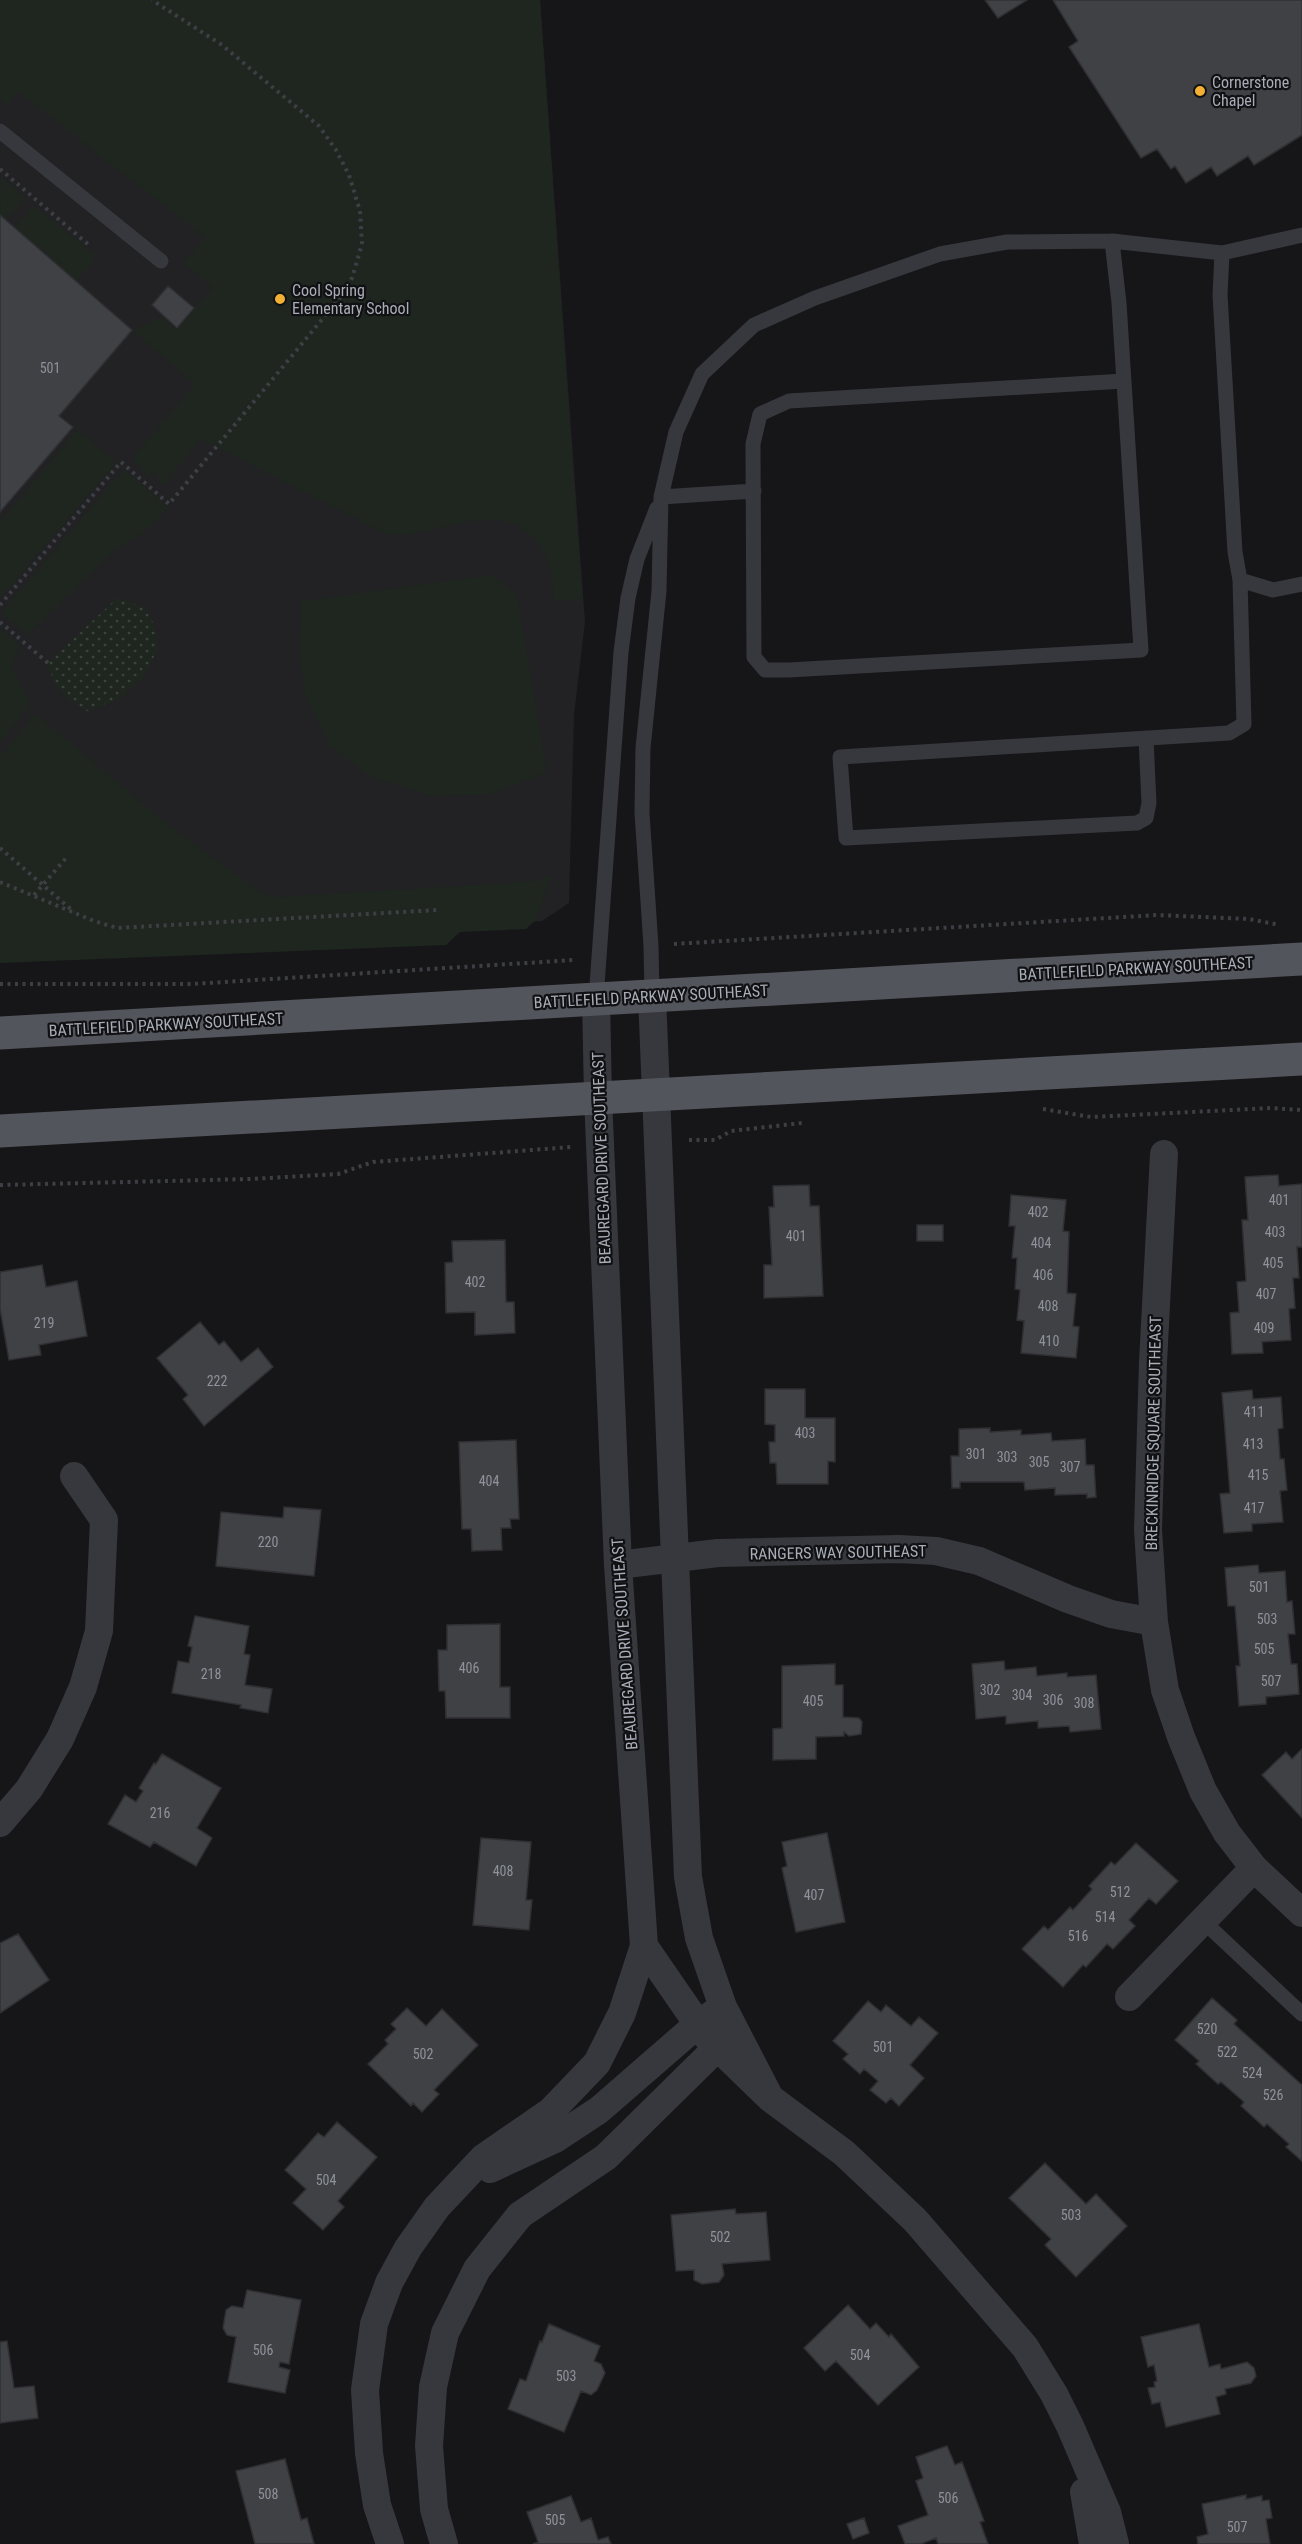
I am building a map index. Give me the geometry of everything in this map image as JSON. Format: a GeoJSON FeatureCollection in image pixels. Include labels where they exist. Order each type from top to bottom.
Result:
{"type":"FeatureCollection","features":[{"type":"Feature","properties":{"kind":"main road","name":"BATTLEFIELD PARKWAY SOUTHEAST"},"geometry":{"type":"LineString","coordinates":[[0,1033],[1302,959]]}},
{"type":"Feature","properties":{"kind":"main road"},"geometry":{"type":"LineString","coordinates":[[0,1131],[598,1096],[1302,1059]]}},
{"type":"Feature","properties":{"kind":"street"},"geometry":{"type":"LineString","coordinates":[[652,996],[677,1558],[688,1877],[699,1938],[725,2028],[770,2098],[844,2153],[915,2220],[1025,2347],[1054,2394],[1070,2426],[1107,2512],[1115,2544]]}},
{"type":"Feature","properties":{"kind":"street","name":"BEAUREGARD DRIVE SOUTHEAST"},"geometry":{"type":"LineString","coordinates":[[390,2544],[377,2505],[369,2453],[365,2390],[374,2324],[389,2283],[408,2248],[437,2207],[483,2158],[550,2111],[597,2063],[622,2013],[644,1946],[618,1565],[596,999]]}},
{"type":"Feature","properties":{"kind":"street","name":"BRECKINRIDGE SQUARE SOUTHEAST"},"geometry":{"type":"LineString","coordinates":[[1164,1154],[1153,1362],[1149,1530],[1154,1622],[1165,1690],[1180,1737],[1203,1791],[1227,1833],[1254,1868],[1302,1913]]}},
{"type":"Feature","properties":{"kind":"street"},"geometry":{"type":"LineString","coordinates":[[0,1823],[29,1789],[60,1739],[83,1687],[99,1631],[104,1520],[74,1476]]}},
{"type":"Feature","properties":{"kind":"street","name":"RANGERS WAY SOUTHEAST"},"geometry":{"type":"LineString","coordinates":[[618,1565],[718,1553],[899,1549],[936,1551],[979,1562],[1068,1599],[1111,1614],[1154,1622]]}},
{"type":"Feature","properties":{"kind":"street"},"geometry":{"type":"LineString","coordinates":[[1129,1997],[1254,1868]]}},
{"type":"Feature","properties":{"kind":"street"},"geometry":{"type":"LineString","coordinates":[[644,1946],[698,2024],[725,2028]]}},
{"type":"Feature","properties":{"kind":"street","name":"BEAUREGARD DRIVE SOUTHEAST"},"geometry":{"type":"LineString","coordinates":[[437,2207],[490,2169],[555,2139],[598,2110],[698,2024]]}},
{"type":"Feature","properties":{"kind":"street"},"geometry":{"type":"LineString","coordinates":[[444,2544],[434,2509],[429,2446],[433,2387],[445,2333],[477,2269],[519,2215],[606,2157],[725,2028]]}},
{"type":"Feature","properties":{"kind":"street"},"geometry":{"type":"LineString","coordinates":[[1070,2426],[1093,2544]]}},
{"type":"Feature","properties":{"kind":"lane"},"geometry":{"type":"LineString","coordinates":[[0,131],[161,261]]}},
{"type":"Feature","properties":{"kind":"lane"},"geometry":{"type":"LineString","coordinates":[[596,999],[621,652],[628,598],[636,559],[661,497],[676,432],[702,374],[754,325],[815,298],[940,254],[1007,242],[1112,242],[1222,253],[1302,235]]}},
{"type":"Feature","properties":{"kind":"lane"},"geometry":{"type":"LineString","coordinates":[[1112,242],[1119,303],[1124,381],[1141,650],[765,670],[754,657],[753,444],[760,414],[789,401],[1124,381]]}},
{"type":"Feature","properties":{"kind":"lane"},"geometry":{"type":"LineString","coordinates":[[1146,738],[1149,803],[1146,818],[1137,823],[846,838],[840,757],[1146,738],[1229,733],[1244,724],[1240,580],[1235,552],[1222,321],[1222,253]]}},
{"type":"Feature","properties":{"kind":"lane"},"geometry":{"type":"LineString","coordinates":[[661,497],[754,491]]}},
{"type":"Feature","properties":{"kind":"lane"},"geometry":{"type":"LineString","coordinates":[[652,996],[642,813],[643,748],[659,591],[661,497]]}},
{"type":"Feature","properties":{"kind":"lane"},"geometry":{"type":"LineString","coordinates":[[1240,580],[1273,590],[1302,584]]}},
{"type":"Feature","properties":{"kind":"lane"},"geometry":{"type":"LineString","coordinates":[[1203,1921],[1302,2014]]}},
{"type":"Feature","properties":{"kind":"path"},"geometry":{"type":"LineString","coordinates":[[0,605],[121,462],[169,504],[339,299],[352,278],[362,244],[360,211],[349,175],[336,150],[319,126],[222,45],[152,0]]}},
{"type":"Feature","properties":{"kind":"path"},"geometry":{"type":"LineString","coordinates":[[0,169],[90,246]]}},
{"type":"Feature","properties":{"kind":"path"},"geometry":{"type":"LineString","coordinates":[[0,622],[48,663]]}},
{"type":"Feature","properties":{"kind":"path"},"geometry":{"type":"LineString","coordinates":[[0,848],[77,914]]}},
{"type":"Feature","properties":{"kind":"path"},"geometry":{"type":"LineString","coordinates":[[33,896],[67,857]]}},
{"type":"Feature","properties":{"kind":"path"},"geometry":{"type":"LineString","coordinates":[[0,882],[117,928],[438,910]]}},
{"type":"Feature","properties":{"kind":"shaded area","name":"Cool Spring Elementary School"},"geometry":{"type":"Polygon","coordinates":[[[0,0],[540,0],[585,622],[574,715],[569,903],[542,921],[0,955],[0,0]]]}},
{"type":"Feature","properties":{"kind":"shaded area"},"geometry":{"type":"Polygon","coordinates":[[[0,0],[540,0],[582,599],[555,601],[546,556],[532,536],[516,525],[498,520],[478,520],[417,533],[391,534],[200,439],[162,487],[158,476],[152,472],[148,477],[132,459],[195,384],[132,330],[162,317],[176,330],[213,288],[183,263],[206,238],[18,92],[7,105],[0,99],[0,0]]]}},
{"type":"Feature","properties":{"kind":"shaded area"},"geometry":{"type":"Polygon","coordinates":[[[1,176],[26,198],[7,220],[0,215],[1,176]]]}},
{"type":"Feature","properties":{"kind":"shaded area"},"geometry":{"type":"Polygon","coordinates":[[[34,205],[95,255],[93,262],[75,282],[52,262],[54,260],[15,227],[34,205]]]}},
{"type":"Feature","properties":{"kind":"shaded area"},"geometry":{"type":"Polygon","coordinates":[[[78,429],[116,463],[0,599],[0,522],[78,429]]]}},
{"type":"Feature","properties":{"kind":"shaded area"},"geometry":{"type":"Polygon","coordinates":[[[124,469],[169,508],[143,533],[115,550],[27,635],[1,613],[124,469]]]}},
{"type":"Feature","properties":{"kind":"shaded area"},"geometry":{"type":"Polygon","coordinates":[[[491,575],[517,596],[547,772],[492,794],[432,796],[371,777],[329,746],[305,695],[300,658],[301,601],[491,575]]]}},
{"type":"Feature","properties":{"kind":"shaded area"},"geometry":{"type":"Polygon","coordinates":[[[117,598],[144,607],[154,624],[158,648],[145,675],[121,698],[87,711],[61,692],[53,679],[48,663],[117,598]]]}},
{"type":"Feature","properties":{"kind":"shaded area"},"geometry":{"type":"Polygon","coordinates":[[[0,627],[20,646],[11,667],[31,703],[0,743],[0,627]]]}},
{"type":"Feature","properties":{"kind":"shaded area"},"geometry":{"type":"Polygon","coordinates":[[[36,714],[168,825],[262,893],[274,897],[525,882],[536,881],[547,875],[551,878],[535,921],[526,929],[460,932],[446,945],[0,963],[0,757],[36,714]]]}},
{"type":"Feature","properties":{"kind":"building"},"geometry":{"type":"Polygon","coordinates":[[[985,0],[1027,0],[998,18],[985,0]]]}},
{"type":"Feature","properties":{"kind":"building","name":"Cornerstone Chapel"},"geometry":{"type":"Polygon","coordinates":[[[1053,0],[1302,0],[1302,135],[1254,165],[1248,156],[1217,176],[1211,167],[1186,183],[1175,166],[1171,169],[1157,149],[1141,158],[1069,47],[1078,41],[1053,0]]]}},
{"type":"Feature","properties":{"kind":"building"},"geometry":{"type":"Polygon","coordinates":[[[0,215],[132,330],[59,416],[73,427],[0,512],[0,215]]]}},
{"type":"Feature","properties":{"kind":"building"},"geometry":{"type":"Polygon","coordinates":[[[168,286],[194,308],[177,328],[152,305],[168,286]]]}},
{"type":"Feature","properties":{"kind":"building"},"geometry":{"type":"Polygon","coordinates":[[[1278,1175],[1279,1186],[1302,1184],[1302,1247],[1297,1247],[1299,1278],[1293,1278],[1295,1308],[1289,1309],[1291,1340],[1262,1342],[1263,1353],[1232,1354],[1230,1313],[1239,1312],[1237,1282],[1246,1281],[1242,1220],[1248,1220],[1245,1177],[1278,1175]]]}},
{"type":"Feature","properties":{"kind":"building"},"geometry":{"type":"Polygon","coordinates":[[[809,1185],[810,1206],[819,1206],[823,1296],[764,1298],[764,1265],[772,1265],[769,1207],[774,1207],[773,1186],[809,1185]]]}},
{"type":"Feature","properties":{"kind":"building"},"geometry":{"type":"Polygon","coordinates":[[[1011,1195],[1066,1200],[1063,1231],[1069,1232],[1067,1293],[1076,1294],[1073,1326],[1079,1327],[1076,1358],[1021,1353],[1024,1321],[1017,1320],[1020,1290],[1015,1289],[1017,1258],[1012,1258],[1015,1226],[1009,1226],[1011,1195]]]}},
{"type":"Feature","properties":{"kind":"building"},"geometry":{"type":"Polygon","coordinates":[[[917,1225],[943,1225],[943,1241],[917,1241],[917,1225]]]}},
{"type":"Feature","properties":{"kind":"building"},"geometry":{"type":"Polygon","coordinates":[[[505,1240],[506,1302],[514,1302],[515,1333],[475,1335],[475,1312],[446,1313],[445,1263],[453,1262],[452,1241],[505,1240]]]}},
{"type":"Feature","properties":{"kind":"building"},"geometry":{"type":"Polygon","coordinates":[[[42,1265],[46,1287],[77,1281],[87,1336],[39,1345],[41,1355],[9,1360],[0,1309],[0,1272],[42,1265]]]}},
{"type":"Feature","properties":{"kind":"building"},"geometry":{"type":"Polygon","coordinates":[[[200,1322],[219,1345],[224,1341],[241,1362],[258,1348],[273,1367],[204,1426],[183,1399],[188,1395],[157,1358],[200,1322]]]}},
{"type":"Feature","properties":{"kind":"building"},"geometry":{"type":"Polygon","coordinates":[[[765,1389],[805,1389],[805,1418],[835,1418],[835,1462],[828,1461],[828,1484],[777,1484],[776,1463],[770,1463],[769,1442],[775,1442],[775,1425],[765,1424],[765,1389]]]}},
{"type":"Feature","properties":{"kind":"building"},"geometry":{"type":"Polygon","coordinates":[[[1252,1390],[1253,1399],[1281,1397],[1283,1428],[1278,1429],[1280,1459],[1284,1459],[1287,1490],[1280,1491],[1283,1522],[1252,1524],[1252,1531],[1224,1533],[1220,1494],[1230,1493],[1222,1393],[1252,1390]]]}},
{"type":"Feature","properties":{"kind":"building"},"geometry":{"type":"Polygon","coordinates":[[[990,1428],[990,1432],[1021,1430],[1021,1435],[1051,1433],[1052,1441],[1085,1439],[1086,1465],[1094,1465],[1096,1497],[1087,1498],[1087,1494],[1055,1495],[1055,1488],[1025,1490],[1024,1482],[960,1482],[960,1488],[952,1488],[951,1456],[959,1456],[959,1429],[990,1428]]]}},
{"type":"Feature","properties":{"kind":"building"},"geometry":{"type":"Polygon","coordinates":[[[516,1440],[519,1519],[510,1519],[511,1528],[501,1528],[502,1550],[472,1551],[471,1529],[462,1529],[459,1442],[516,1440]]]}},
{"type":"Feature","properties":{"kind":"building"},"geometry":{"type":"Polygon","coordinates":[[[284,1507],[321,1510],[314,1576],[216,1566],[221,1512],[283,1518],[284,1507]]]}},
{"type":"Feature","properties":{"kind":"building"},"geometry":{"type":"Polygon","coordinates":[[[1258,1565],[1259,1573],[1285,1571],[1287,1602],[1292,1601],[1295,1634],[1288,1634],[1291,1664],[1297,1664],[1299,1694],[1266,1697],[1266,1704],[1239,1706],[1236,1666],[1240,1666],[1235,1606],[1228,1606],[1225,1568],[1258,1565]]]}},
{"type":"Feature","properties":{"kind":"building"},"geometry":{"type":"Polygon","coordinates":[[[195,1616],[249,1626],[244,1654],[250,1655],[245,1685],[272,1689],[268,1713],[240,1708],[241,1705],[172,1693],[178,1661],[189,1663],[192,1647],[188,1646],[195,1616]]]}},
{"type":"Feature","properties":{"kind":"building"},"geometry":{"type":"Polygon","coordinates":[[[500,1624],[500,1687],[510,1687],[510,1718],[446,1718],[445,1691],[439,1691],[438,1650],[447,1650],[447,1625],[500,1624]]]}},
{"type":"Feature","properties":{"kind":"building"},"geometry":{"type":"Polygon","coordinates":[[[1004,1661],[1005,1670],[1036,1667],[1037,1676],[1067,1673],[1067,1677],[1096,1675],[1101,1729],[1070,1732],[1069,1726],[1038,1728],[1038,1721],[1006,1724],[1006,1716],[976,1719],[972,1664],[1004,1661]]]}},
{"type":"Feature","properties":{"kind":"building"},"geometry":{"type":"Polygon","coordinates":[[[835,1664],[835,1685],[843,1685],[843,1717],[859,1718],[862,1722],[861,1734],[849,1736],[844,1732],[844,1736],[816,1737],[816,1759],[773,1760],[773,1729],[782,1728],[782,1666],[835,1664]]]}},
{"type":"Feature","properties":{"kind":"building"},"geometry":{"type":"Polygon","coordinates":[[[1302,1749],[1302,1818],[1262,1775],[1286,1752],[1292,1759],[1302,1749]]]}},
{"type":"Feature","properties":{"kind":"building"},"geometry":{"type":"Polygon","coordinates":[[[162,1754],[221,1788],[197,1828],[212,1838],[196,1866],[154,1842],[150,1847],[108,1824],[125,1795],[136,1802],[143,1791],[139,1788],[162,1754]]]}},
{"type":"Feature","properties":{"kind":"building"},"geometry":{"type":"Polygon","coordinates":[[[827,1833],[845,1922],[796,1932],[782,1868],[787,1866],[782,1842],[827,1833]]]}},
{"type":"Feature","properties":{"kind":"building"},"geometry":{"type":"Polygon","coordinates":[[[481,1838],[531,1842],[526,1900],[532,1900],[529,1930],[473,1925],[481,1838]]]}},
{"type":"Feature","properties":{"kind":"building"},"geometry":{"type":"Polygon","coordinates":[[[1136,1843],[1178,1881],[1156,1904],[1149,1898],[1129,1920],[1135,1926],[1113,1949],[1107,1944],[1063,1987],[1022,1949],[1044,1926],[1048,1930],[1070,1907],[1073,1910],[1092,1889],[1089,1886],[1111,1862],[1115,1865],[1136,1843]]]}},
{"type":"Feature","properties":{"kind":"building"},"geometry":{"type":"Polygon","coordinates":[[[18,1934],[49,1980],[0,2013],[0,1943],[18,1934]]]}},
{"type":"Feature","properties":{"kind":"building"},"geometry":{"type":"Polygon","coordinates":[[[1212,1998],[1237,2020],[1234,2024],[1302,2085],[1302,2161],[1286,2147],[1289,2144],[1267,2124],[1264,2127],[1241,2106],[1244,2102],[1221,2082],[1218,2084],[1196,2064],[1199,2061],[1175,2040],[1212,1998]]]}},
{"type":"Feature","properties":{"kind":"building"},"geometry":{"type":"Polygon","coordinates":[[[868,2001],[881,2012],[886,2005],[911,2026],[919,2017],[938,2033],[910,2065],[924,2078],[899,2106],[891,2098],[886,2103],[870,2090],[878,2081],[864,2069],[860,2074],[843,2059],[848,2054],[833,2041],[868,2001]]]}},
{"type":"Feature","properties":{"kind":"building"},"geometry":{"type":"Polygon","coordinates":[[[407,2008],[426,2026],[442,2009],[478,2045],[434,2090],[439,2094],[422,2112],[413,2103],[411,2106],[368,2064],[388,2044],[385,2040],[396,2029],[391,2024],[407,2008]]]}},
{"type":"Feature","properties":{"kind":"building"},"geometry":{"type":"Polygon","coordinates":[[[337,2122],[377,2157],[338,2201],[344,2207],[323,2230],[293,2203],[306,2189],[285,2170],[318,2133],[324,2137],[337,2122]]]}},
{"type":"Feature","properties":{"kind":"building"},"geometry":{"type":"Polygon","coordinates":[[[1045,2163],[1086,2204],[1096,2194],[1127,2226],[1076,2277],[1045,2245],[1051,2239],[1009,2198],[1045,2163]]]}},
{"type":"Feature","properties":{"kind":"building"},"geometry":{"type":"Polygon","coordinates":[[[735,2209],[736,2214],[766,2212],[770,2260],[722,2264],[724,2275],[719,2282],[702,2284],[694,2280],[694,2270],[676,2271],[671,2215],[735,2209]]]}},
{"type":"Feature","properties":{"kind":"building"},"geometry":{"type":"Polygon","coordinates":[[[247,2290],[301,2300],[289,2364],[280,2362],[279,2367],[290,2370],[285,2393],[228,2382],[236,2337],[227,2335],[223,2328],[226,2310],[232,2306],[243,2308],[247,2290]]]}},
{"type":"Feature","properties":{"kind":"building"},"geometry":{"type":"Polygon","coordinates":[[[848,2305],[870,2329],[876,2323],[889,2337],[891,2334],[919,2367],[878,2405],[836,2361],[825,2371],[804,2348],[848,2305]]]}},
{"type":"Feature","properties":{"kind":"building"},"geometry":{"type":"Polygon","coordinates":[[[549,2324],[600,2346],[594,2361],[601,2364],[605,2373],[597,2390],[591,2395],[581,2391],[564,2432],[508,2409],[520,2379],[526,2381],[540,2341],[542,2342],[549,2324]]]}},
{"type":"Feature","properties":{"kind":"building"},"geometry":{"type":"Polygon","coordinates":[[[1199,2324],[1209,2367],[1220,2364],[1221,2369],[1247,2362],[1254,2368],[1256,2376],[1251,2383],[1225,2389],[1226,2394],[1216,2397],[1220,2414],[1166,2427],[1160,2402],[1152,2404],[1148,2388],[1155,2387],[1154,2382],[1157,2381],[1154,2365],[1148,2367],[1141,2337],[1199,2324]]]}},
{"type":"Feature","properties":{"kind":"building"},"geometry":{"type":"Polygon","coordinates":[[[7,2341],[14,2388],[34,2386],[38,2418],[0,2423],[0,2342],[7,2341]]]}},
{"type":"Feature","properties":{"kind":"building"},"geometry":{"type":"Polygon","coordinates":[[[947,2446],[955,2465],[962,2462],[984,2521],[980,2522],[988,2544],[938,2544],[936,2538],[921,2544],[905,2544],[898,2526],[928,2515],[916,2481],[923,2478],[916,2457],[947,2446]]]}},
{"type":"Feature","properties":{"kind":"building"},"geometry":{"type":"Polygon","coordinates":[[[285,2459],[301,2520],[307,2518],[314,2544],[255,2544],[236,2471],[285,2459]]]}},
{"type":"Feature","properties":{"kind":"building"},"geometry":{"type":"Polygon","coordinates":[[[1246,2495],[1246,2499],[1262,2496],[1262,2501],[1269,2500],[1272,2518],[1266,2519],[1270,2544],[1198,2544],[1197,2537],[1208,2534],[1202,2504],[1246,2495]]]}},
{"type":"Feature","properties":{"kind":"building"},"geometry":{"type":"Polygon","coordinates":[[[571,2496],[581,2522],[591,2518],[598,2540],[608,2537],[611,2544],[533,2544],[538,2542],[527,2512],[571,2496]]]}},
{"type":"Feature","properties":{"kind":"building"},"geometry":{"type":"Polygon","coordinates":[[[864,2518],[869,2533],[853,2539],[847,2524],[864,2518]]]}},
{"type":"Feature","properties":{"kind":"place","name":"Cornerstone Chapel"},"geometry":{"type":"Point","coordinates":[1200,91]}},
{"type":"Feature","properties":{"kind":"place","name":"Cool Spring Elementary School"},"geometry":{"type":"Point","coordinates":[280,299]}}]}
